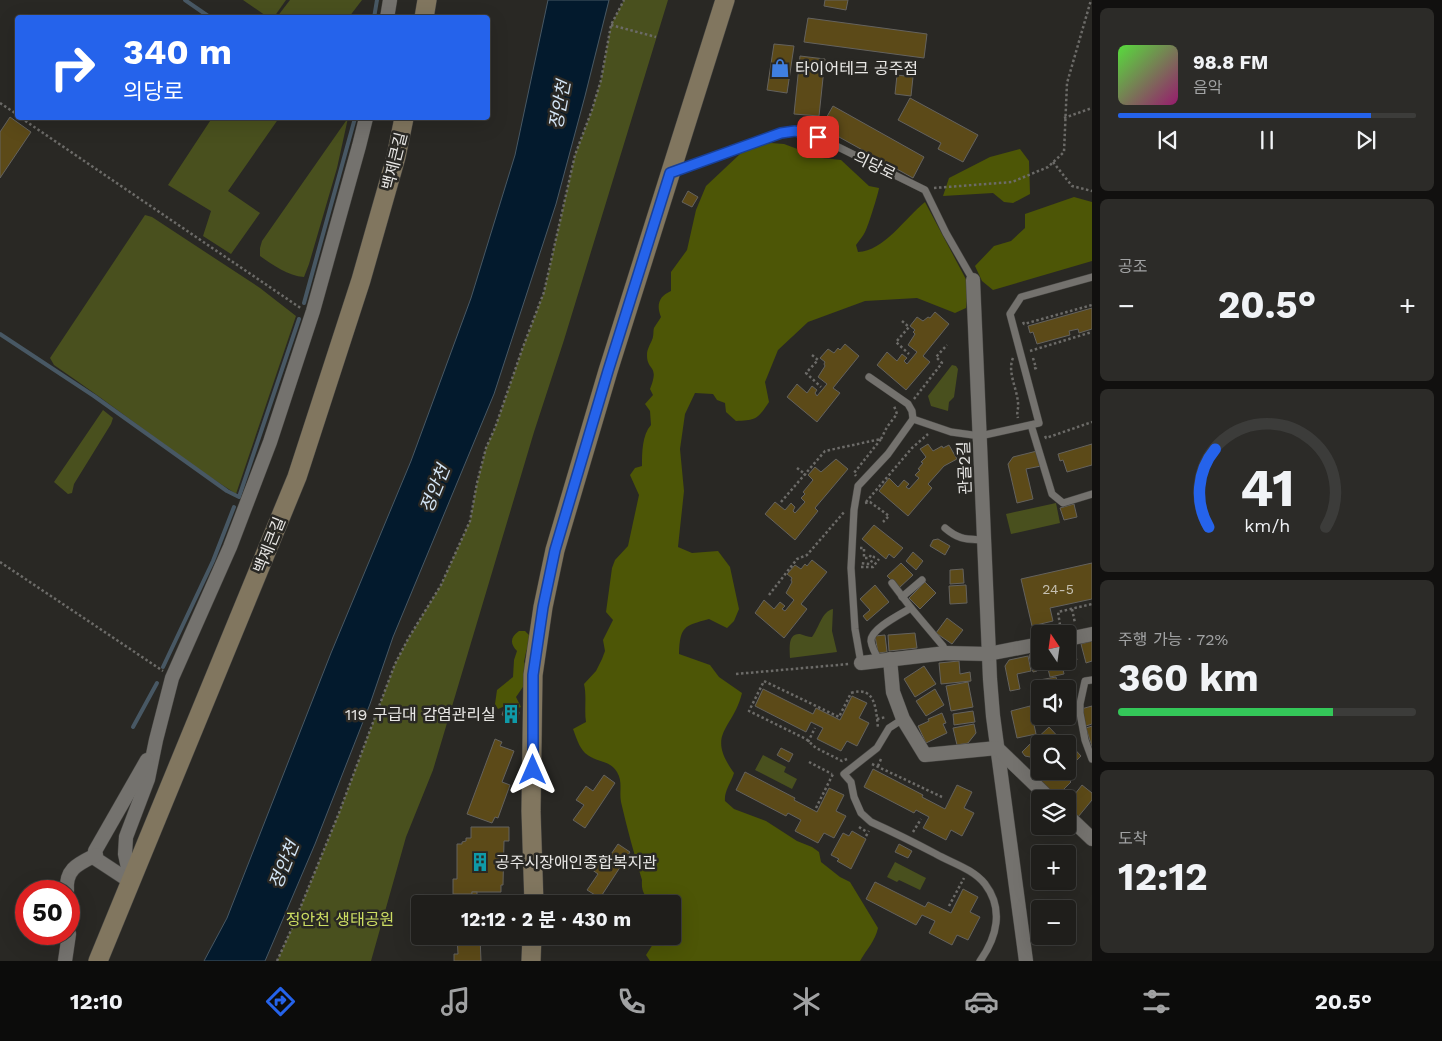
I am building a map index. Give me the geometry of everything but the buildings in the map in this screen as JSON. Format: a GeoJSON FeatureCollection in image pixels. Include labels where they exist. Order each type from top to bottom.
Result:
{"type":"FeatureCollection","features":[{"type":"Feature","properties":{"kind":"main road"},"geometry":{"type":"LineString","coordinates":[[425,15],[428,0]]}},
{"type":"Feature","properties":{"kind":"main road"},"geometry":{"type":"LineString","coordinates":[[534,895],[531,811],[533,675],[543,607],[555,550],[611,362],[725,0]]}},
{"type":"Feature","properties":{"kind":"main road","name":"백제큰길"},"geometry":{"type":"LineString","coordinates":[[98,961],[297,477],[361,280],[396,157],[404,120]]}},
{"type":"Feature","properties":{"kind":"main road"},"geometry":{"type":"LineString","coordinates":[[531,961],[532,945]]}},
{"type":"Feature","properties":{"kind":"street"},"geometry":{"type":"LineString","coordinates":[[388,15],[390,0]]}},
{"type":"Feature","properties":{"kind":"street"},"geometry":{"type":"LineString","coordinates":[[131,882],[125,854],[126,837],[148,779],[172,678],[233,538],[270,442],[312,316],[366,120]]}},
{"type":"Feature","properties":{"kind":"street","name":"관골2길"},"geometry":{"type":"LineString","coordinates":[[973,280],[988,654],[998,748],[1026,961]]}},
{"type":"Feature","properties":{"kind":"street"},"geometry":{"type":"LineString","coordinates":[[1076,637],[1092,634]]}},
{"type":"Feature","properties":{"kind":"street"},"geometry":{"type":"LineString","coordinates":[[861,663],[946,653],[988,654],[1031,646]]}},
{"type":"Feature","properties":{"kind":"street"},"geometry":{"type":"LineString","coordinates":[[884,660],[903,719],[925,755],[998,748],[1041,790]]}},
{"type":"Feature","properties":{"kind":"street"},"geometry":{"type":"LineString","coordinates":[[131,882],[96,859],[95,850],[142,770],[156,740]]}},
{"type":"Feature","properties":{"kind":"street"},"geometry":{"type":"LineString","coordinates":[[1076,824],[1092,839]]}},
{"type":"Feature","properties":{"kind":"street"},"geometry":{"type":"LineString","coordinates":[[67,880],[71,870],[96,855]]}},
{"type":"Feature","properties":{"kind":"street"},"geometry":{"type":"LineString","coordinates":[[65,961],[67,945]]}},
{"type":"Feature","properties":{"kind":"lane","name":"의당로"},"geometry":{"type":"LineString","coordinates":[[670,173],[781,133],[795,131],[818,137],[925,190]]}},
{"type":"Feature","properties":{"kind":"lane"},"geometry":{"type":"LineString","coordinates":[[925,190],[946,233],[973,280]]}},
{"type":"Feature","properties":{"kind":"lane"},"geometry":{"type":"LineString","coordinates":[[913,419],[951,432],[980,436],[1039,423],[1010,314],[1021,297],[1092,277]]}},
{"type":"Feature","properties":{"kind":"lane"},"geometry":{"type":"LineString","coordinates":[[861,663],[855,629],[851,568],[854,510],[858,486],[888,454],[913,419],[912,411],[908,404],[869,377]]}},
{"type":"Feature","properties":{"kind":"lane"},"geometry":{"type":"LineString","coordinates":[[1031,425],[1052,494],[1063,503],[1092,494]]}},
{"type":"Feature","properties":{"kind":"lane"},"geometry":{"type":"LineString","coordinates":[[945,528],[954,536],[963,539],[983,540]]}},
{"type":"Feature","properties":{"kind":"lane"},"geometry":{"type":"LineString","coordinates":[[902,596],[922,580]]}},
{"type":"Feature","properties":{"kind":"lane"},"geometry":{"type":"LineString","coordinates":[[892,583],[943,646],[946,653]]}},
{"type":"Feature","properties":{"kind":"lane"},"geometry":{"type":"LineString","coordinates":[[884,660],[871,640],[872,634],[911,608]]}},
{"type":"Feature","properties":{"kind":"lane"},"geometry":{"type":"LineString","coordinates":[[1092,680],[1085,682],[1080,704],[1085,740],[1092,759]]}},
{"type":"Feature","properties":{"kind":"lane"},"geometry":{"type":"LineString","coordinates":[[903,719],[889,728],[877,748],[844,774],[851,782],[854,797],[861,813],[871,822],[966,869],[984,883],[994,902],[997,918],[994,937],[980,961]]}},
{"type":"Feature","properties":{"kind":"path"},"geometry":{"type":"LineString","coordinates":[[277,961],[342,804],[395,664],[441,585],[470,520],[486,448],[544,292],[575,156],[601,80],[611,25],[624,0]]}},
{"type":"Feature","properties":{"kind":"path"},"geometry":{"type":"LineString","coordinates":[[925,190],[952,186],[1012,182],[1048,167],[1064,152],[1066,83],[1092,0]]}},
{"type":"Feature","properties":{"kind":"path"},"geometry":{"type":"LineString","coordinates":[[611,25],[656,37]]}},
{"type":"Feature","properties":{"kind":"path"},"geometry":{"type":"LineString","coordinates":[[0,103],[15,113]]}},
{"type":"Feature","properties":{"kind":"path"},"geometry":{"type":"LineString","coordinates":[[1064,118],[1092,108]]}},
{"type":"Feature","properties":{"kind":"path"},"geometry":{"type":"LineString","coordinates":[[24,120],[312,316]]}},
{"type":"Feature","properties":{"kind":"path"},"geometry":{"type":"LineString","coordinates":[[1053,162],[1072,186],[1092,191]]}},
{"type":"Feature","properties":{"kind":"path"},"geometry":{"type":"LineString","coordinates":[[1018,303],[1024,324],[1092,305]]}},
{"type":"Feature","properties":{"kind":"path"},"geometry":{"type":"LineString","coordinates":[[902,321],[909,327],[896,342],[909,354]]}},
{"type":"Feature","properties":{"kind":"path"},"geometry":{"type":"LineString","coordinates":[[1031,370],[1036,368],[1030,350],[1092,332]]}},
{"type":"Feature","properties":{"kind":"path"},"geometry":{"type":"LineString","coordinates":[[918,406],[913,399],[942,363],[936,357],[947,345]]}},
{"type":"Feature","properties":{"kind":"path"},"geometry":{"type":"LineString","coordinates":[[1010,430],[1008,424],[1018,421],[1016,411],[1019,405],[1011,362],[1020,353]]}},
{"type":"Feature","properties":{"kind":"path"},"geometry":{"type":"LineString","coordinates":[[812,355],[818,360],[806,373],[821,387]]}},
{"type":"Feature","properties":{"kind":"path"},"geometry":{"type":"LineString","coordinates":[[862,482],[854,473],[881,439],[897,414],[890,400]]}},
{"type":"Feature","properties":{"kind":"path"},"geometry":{"type":"LineString","coordinates":[[1043,428],[1046,438],[1092,422]]}},
{"type":"Feature","properties":{"kind":"path"},"geometry":{"type":"LineString","coordinates":[[883,522],[889,516],[877,506],[865,503],[912,448],[930,433]]}},
{"type":"Feature","properties":{"kind":"path"},"geometry":{"type":"LineString","coordinates":[[781,502],[825,452],[881,439]]}},
{"type":"Feature","properties":{"kind":"path"},"geometry":{"type":"LineString","coordinates":[[797,468],[806,475]]}},
{"type":"Feature","properties":{"kind":"path"},"geometry":{"type":"LineString","coordinates":[[769,595],[797,559],[807,555],[846,509],[849,514]]}},
{"type":"Feature","properties":{"kind":"path"},"geometry":{"type":"LineString","coordinates":[[857,548],[864,548],[864,558],[869,558],[871,555],[874,557],[870,564],[859,563],[859,572]]}},
{"type":"Feature","properties":{"kind":"path"},"geometry":{"type":"LineString","coordinates":[[859,567],[873,567],[879,559]]}},
{"type":"Feature","properties":{"kind":"path"},"geometry":{"type":"LineString","coordinates":[[0,562],[172,678]]}},
{"type":"Feature","properties":{"kind":"path"},"geometry":{"type":"LineString","coordinates":[[1060,625],[1058,612],[1092,604]]}},
{"type":"Feature","properties":{"kind":"path"},"geometry":{"type":"LineString","coordinates":[[1072,609],[1075,623]]}},
{"type":"Feature","properties":{"kind":"path"},"geometry":{"type":"LineString","coordinates":[[736,674],[861,663]]}},
{"type":"Feature","properties":{"kind":"path"},"geometry":{"type":"LineString","coordinates":[[852,755],[842,761],[749,711],[764,681],[839,717],[851,693],[856,691],[864,692],[874,700],[878,728]]}},
{"type":"Feature","properties":{"kind":"path"},"geometry":{"type":"LineString","coordinates":[[877,719],[886,717]]}},
{"type":"Feature","properties":{"kind":"path"},"geometry":{"type":"LineString","coordinates":[[808,742],[815,728]]}},
{"type":"Feature","properties":{"kind":"path"},"geometry":{"type":"LineString","coordinates":[[878,766],[881,758]]}},
{"type":"Feature","properties":{"kind":"path"},"geometry":{"type":"LineString","coordinates":[[809,762],[833,774]]}},
{"type":"Feature","properties":{"kind":"path"},"geometry":{"type":"LineString","coordinates":[[867,768],[872,763],[942,797]]}},
{"type":"Feature","properties":{"kind":"path"},"geometry":{"type":"LineString","coordinates":[[816,808],[835,769]]}},
{"type":"Feature","properties":{"kind":"path"},"geometry":{"type":"LineString","coordinates":[[905,830],[913,833],[921,819]]}},
{"type":"Feature","properties":{"kind":"path"},"geometry":{"type":"LineString","coordinates":[[859,827],[868,832]]}},
{"type":"Feature","properties":{"kind":"path"},"geometry":{"type":"LineString","coordinates":[[949,906],[963,878],[971,882]]}},
{"type":"Feature","properties":{"kind":"green space"},"geometry":{"type":"Polygon","coordinates":[[[243,0],[286,0],[275,15],[265,15],[243,0]]]}},
{"type":"Feature","properties":{"kind":"green space"},"geometry":{"type":"Polygon","coordinates":[[[290,0],[362,0],[351,15],[279,15],[290,0]]]}},
{"type":"Feature","properties":{"kind":"green space","name":"정안천 생태공원"},"geometry":{"type":"Polygon","coordinates":[[[624,0],[668,0],[534,432],[433,770],[406,837],[371,961],[277,961],[339,813],[395,664],[441,585],[470,521],[486,448],[544,292],[575,155],[601,80],[611,25],[624,0]]]}},
{"type":"Feature","properties":{"kind":"green space"},"geometry":{"type":"Polygon","coordinates":[[[211,120],[278,120],[228,191],[260,213],[231,254],[203,236],[211,211],[168,185],[211,120]]]}},
{"type":"Feature","properties":{"kind":"green space"},"geometry":{"type":"Polygon","coordinates":[[[348,120],[337,168],[304,277],[292,275],[281,270],[260,256],[262,241],[348,120]]]}},
{"type":"Feature","properties":{"kind":"green space"},"geometry":{"type":"Polygon","coordinates":[[[771,143],[784,144],[822,158],[841,160],[869,186],[879,188],[866,229],[856,245],[858,252],[877,246],[894,233],[925,202],[969,285],[966,308],[955,313],[917,298],[865,301],[808,322],[778,350],[765,382],[769,402],[756,418],[736,421],[726,412],[725,403],[717,400],[713,394],[695,393],[685,414],[680,449],[684,491],[678,547],[692,553],[718,551],[730,567],[739,609],[734,621],[727,628],[709,619],[694,623],[685,629],[682,632],[679,654],[710,665],[719,677],[742,693],[721,740],[726,760],[734,773],[725,801],[734,809],[766,821],[797,841],[812,847],[819,852],[821,862],[840,877],[850,882],[878,928],[873,941],[860,961],[650,961],[646,955],[652,945],[681,945],[681,895],[644,894],[621,802],[619,776],[610,765],[585,753],[579,745],[573,729],[586,722],[584,684],[596,671],[605,651],[603,640],[613,620],[606,612],[612,568],[615,560],[628,546],[639,495],[630,475],[635,468],[642,466],[644,439],[651,425],[650,411],[645,404],[653,395],[650,389],[654,376],[647,353],[653,338],[654,328],[661,317],[660,301],[664,295],[671,291],[671,272],[687,250],[696,210],[706,186],[740,154],[754,146],[771,143]]]}},
{"type":"Feature","properties":{"kind":"green space"},"geometry":{"type":"Polygon","coordinates":[[[1020,149],[1029,161],[1030,194],[1013,203],[1004,202],[993,193],[943,196],[949,178],[990,157],[1020,149]]]}},
{"type":"Feature","properties":{"kind":"green space"},"geometry":{"type":"Polygon","coordinates":[[[1074,197],[1092,202],[1092,261],[993,290],[982,281],[975,266],[994,246],[1011,241],[1025,228],[1025,214],[1074,197]]]}},
{"type":"Feature","properties":{"kind":"green space"},"geometry":{"type":"Polygon","coordinates":[[[145,215],[152,217],[260,288],[296,316],[236,494],[54,365],[50,358],[145,215]]]}},
{"type":"Feature","properties":{"kind":"green space"},"geometry":{"type":"Polygon","coordinates":[[[952,365],[958,369],[954,397],[949,402],[948,411],[931,406],[928,396],[952,365]]]}},
{"type":"Feature","properties":{"kind":"green space"},"geometry":{"type":"Polygon","coordinates":[[[103,410],[113,418],[111,424],[74,484],[72,493],[68,494],[54,482],[103,410]]]}},
{"type":"Feature","properties":{"kind":"green space"},"geometry":{"type":"Polygon","coordinates":[[[1056,503],[1060,523],[1011,534],[1006,514],[1056,503]]]}},
{"type":"Feature","properties":{"kind":"green space"},"geometry":{"type":"Polygon","coordinates":[[[833,609],[832,631],[837,652],[790,658],[790,643],[793,636],[800,634],[812,637],[823,616],[833,609]]]}},
{"type":"Feature","properties":{"kind":"green space"},"geometry":{"type":"Polygon","coordinates":[[[519,631],[525,631],[532,638],[524,662],[526,665],[524,671],[525,684],[516,697],[521,707],[515,709],[505,706],[498,709],[495,704],[497,690],[513,677],[514,660],[517,651],[512,641],[519,631]]]}},
{"type":"Feature","properties":{"kind":"green space"},"geometry":{"type":"Polygon","coordinates":[[[763,755],[786,767],[784,772],[797,779],[792,789],[755,770],[763,755]]]}},
{"type":"Feature","properties":{"kind":"green space"},"geometry":{"type":"Polygon","coordinates":[[[895,862],[926,878],[920,890],[899,880],[897,882],[887,877],[895,862]]]}},
{"type":"Feature","properties":{"kind":"water","name":"정안천"},"geometry":{"type":"Polygon","coordinates":[[[548,0],[609,0],[556,204],[494,394],[393,637],[370,704],[315,844],[265,961],[204,961],[227,918],[331,653],[411,461],[471,298],[515,155],[548,0]]]}},
{"type":"Feature","properties":{"kind":"waterway"},"geometry":{"type":"LineString","coordinates":[[185,0],[207,15]]}},
{"type":"Feature","properties":{"kind":"waterway"},"geometry":{"type":"LineString","coordinates":[[374,15],[377,0]]}},
{"type":"Feature","properties":{"kind":"waterway"},"geometry":{"type":"LineString","coordinates":[[304,303],[354,120]]}},
{"type":"Feature","properties":{"kind":"waterway"},"geometry":{"type":"LineString","coordinates":[[0,334],[94,396],[227,491],[239,497],[299,319]]}},
{"type":"Feature","properties":{"kind":"waterway"},"geometry":{"type":"LineString","coordinates":[[163,667],[213,561],[234,507]]}},
{"type":"Feature","properties":{"kind":"waterway"},"geometry":{"type":"LineString","coordinates":[[133,727],[157,683]]}},
{"type":"Feature","properties":{"kind":"place","name":"타이어테크 공주점"},"geometry":{"type":"Point","coordinates":[780,68]}},
{"type":"Feature","properties":{"kind":"place","name":"119 구급대 감염관리실"},"geometry":{"type":"Point","coordinates":[511,714]}},
{"type":"Feature","properties":{"kind":"place","name":"공주시장애인종합복지관"},"geometry":{"type":"Point","coordinates":[480,862]}},
{"type":"Feature","properties":{"kind":"route"},"geometry":{"type":"LineString","coordinates":[[533,770],[533,675],[543,607],[555,550],[608,371],[670,173],[781,133],[795,131],[818,137]]}}]}
